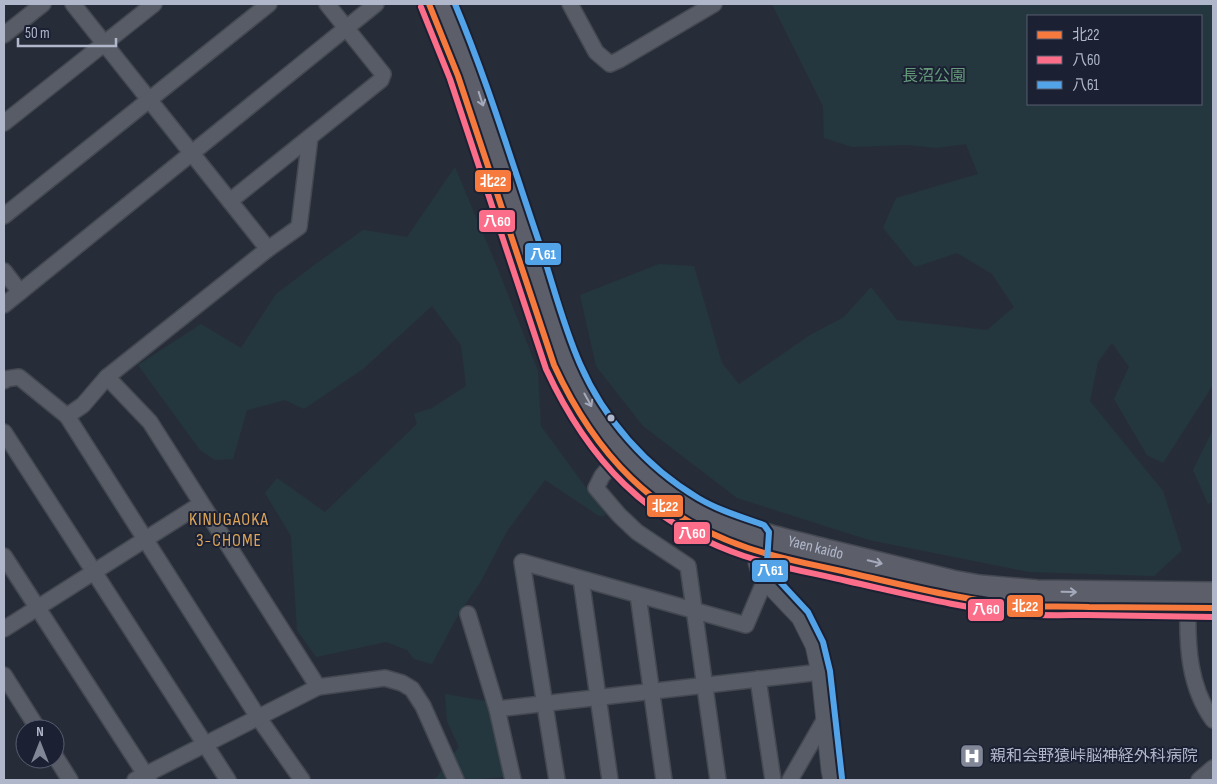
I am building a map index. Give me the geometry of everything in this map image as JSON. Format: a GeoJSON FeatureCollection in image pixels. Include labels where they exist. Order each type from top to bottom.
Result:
{"type":"FeatureCollection","features":[{"type":"Feature","properties":{"kind":"main road","name":"Yaen kaido"},"geometry":{"type":"LineString","coordinates":[[429,4],[458,76],[557,374],[565,392],[596,441],[634,484],[682,518],[715,536],[758,542],[980,586],[1044,592],[1213,593]]}},
{"type":"Feature","properties":{"kind":"main road","name":"Yaen kaido"},"geometry":{"type":"LineString","coordinates":[[446,4],[470,62],[567,355],[589,403],[627,452],[656,479],[694,506],[722,519],[758,542],[941,595],[996,604],[1054,607],[1213,608]]}},
{"type":"Feature","properties":{"kind":"street"},"geometry":{"type":"LineString","coordinates":[[4,35],[43,4]]}},
{"type":"Feature","properties":{"kind":"street"},"geometry":{"type":"LineString","coordinates":[[73,4],[268,249]]}},
{"type":"Feature","properties":{"kind":"street"},"geometry":{"type":"LineString","coordinates":[[4,123],[154,4]]}},
{"type":"Feature","properties":{"kind":"street"},"geometry":{"type":"LineString","coordinates":[[4,216],[268,4]]}},
{"type":"Feature","properties":{"kind":"street"},"geometry":{"type":"LineString","coordinates":[[327,4],[384,74]]}},
{"type":"Feature","properties":{"kind":"street"},"geometry":{"type":"LineString","coordinates":[[4,305],[376,4]]}},
{"type":"Feature","properties":{"kind":"street"},"geometry":{"type":"LineString","coordinates":[[570,4],[596,52],[610,64],[714,4]]}},
{"type":"Feature","properties":{"kind":"street"},"geometry":{"type":"LineString","coordinates":[[230,202],[381,80],[384,74]]}},
{"type":"Feature","properties":{"kind":"street"},"geometry":{"type":"LineString","coordinates":[[230,202],[384,74]]}},
{"type":"Feature","properties":{"kind":"street"},"geometry":{"type":"LineString","coordinates":[[68,416],[83,405],[107,377],[268,249],[299,227],[310,137]]}},
{"type":"Feature","properties":{"kind":"street"},"geometry":{"type":"LineString","coordinates":[[4,271],[20,292]]}},
{"type":"Feature","properties":{"kind":"street"},"geometry":{"type":"LineString","coordinates":[[4,381],[18,377],[68,416],[258,717],[302,780]]}},
{"type":"Feature","properties":{"kind":"street"},"geometry":{"type":"LineString","coordinates":[[107,377],[150,422],[318,687]]}},
{"type":"Feature","properties":{"kind":"street"},"geometry":{"type":"LineString","coordinates":[[4,432],[228,780]]}},
{"type":"Feature","properties":{"kind":"street"},"geometry":{"type":"LineString","coordinates":[[614,462],[602,476],[596,488],[619,515],[637,532],[688,566],[718,780]]}},
{"type":"Feature","properties":{"kind":"street"},"geometry":{"type":"LineString","coordinates":[[4,629],[201,504]]}},
{"type":"Feature","properties":{"kind":"street"},"geometry":{"type":"LineString","coordinates":[[758,542],[759,570],[765,580],[801,617],[815,645],[821,672],[831,770],[834,780]]}},
{"type":"Feature","properties":{"kind":"street"},"geometry":{"type":"LineString","coordinates":[[4,556],[143,778],[318,687],[385,678],[402,683],[412,689],[424,706],[456,780]]}},
{"type":"Feature","properties":{"kind":"street"},"geometry":{"type":"LineString","coordinates":[[557,780],[522,562],[746,626],[765,580]]}},
{"type":"Feature","properties":{"kind":"street"},"geometry":{"type":"LineString","coordinates":[[581,579],[610,780]]}},
{"type":"Feature","properties":{"kind":"street"},"geometry":{"type":"LineString","coordinates":[[638,595],[664,780]]}},
{"type":"Feature","properties":{"kind":"street"},"geometry":{"type":"LineString","coordinates":[[1188,607],[1192,675],[1200,698],[1213,720]]}},
{"type":"Feature","properties":{"kind":"street"},"geometry":{"type":"LineString","coordinates":[[468,614],[497,709],[513,780]]}},
{"type":"Feature","properties":{"kind":"street"},"geometry":{"type":"LineString","coordinates":[[497,709],[821,672]]}},
{"type":"Feature","properties":{"kind":"street"},"geometry":{"type":"LineString","coordinates":[[4,676],[32,719]]}},
{"type":"Feature","properties":{"kind":"street"},"geometry":{"type":"LineString","coordinates":[[758,679],[774,780]]}},
{"type":"Feature","properties":{"kind":"street"},"geometry":{"type":"LineString","coordinates":[[790,780],[825,719]]}},
{"type":"Feature","properties":{"kind":"street"},"geometry":{"type":"LineString","coordinates":[[1199,780],[1213,768]]}},
{"type":"Feature","properties":{"kind":"street"},"geometry":{"type":"LineString","coordinates":[[63,769],[70,780]]}},
{"type":"Feature","properties":{"kind":"green space","name":"長沼公園"},"geometry":{"type":"Polygon","coordinates":[[[772,4],[1213,4],[1213,385],[1163,463],[1147,455],[1114,399],[1129,367],[1112,343],[1098,362],[1090,401],[1163,491],[1182,550],[1154,576],[1029,572],[869,540],[737,498],[643,426],[596,366],[580,295],[659,264],[694,266],[722,363],[739,384],[810,335],[844,317],[871,287],[897,320],[987,330],[1014,307],[992,274],[957,253],[915,267],[883,228],[896,198],[978,174],[966,144],[936,148],[907,145],[852,147],[824,138],[823,106],[772,4]]]}},
{"type":"Feature","properties":{"kind":"green space"},"geometry":{"type":"Polygon","coordinates":[[[455,167],[538,371],[541,426],[606,515],[599,516],[545,480],[507,531],[481,581],[457,617],[432,664],[414,659],[407,650],[386,642],[316,657],[297,630],[291,536],[265,493],[277,478],[325,512],[417,424],[414,414],[432,408],[466,386],[461,345],[432,306],[363,369],[304,409],[285,400],[247,410],[233,459],[215,460],[200,450],[138,365],[201,324],[241,348],[276,294],[363,230],[407,237],[455,167]]]}},
{"type":"Feature","properties":{"kind":"green space"},"geometry":{"type":"Polygon","coordinates":[[[1213,430],[1213,502],[1208,504],[1193,470],[1213,430]]]}},
{"type":"Feature","properties":{"kind":"green space"},"geometry":{"type":"Polygon","coordinates":[[[445,694],[486,701],[505,777],[471,780],[431,780],[436,778],[459,747],[447,721],[445,694]]]}},
{"type":"Feature","properties":{"kind":"transit line","name":"北22"},"geometry":{"type":"LineString","coordinates":[[429,4],[458,76],[554,365],[588,427],[608,454],[656,500],[714,535],[748,548],[799,562],[958,597],[1024,606],[1213,608]]}},
{"type":"Feature","properties":{"kind":"transit line","name":"八61"},"geometry":{"type":"LineString","coordinates":[[455,4],[478,62],[580,364],[601,404],[614,422],[628,440],[661,472],[698,498],[730,513],[764,525],[769,532],[767,562],[770,571],[808,612],[823,642],[830,671],[842,778]]}},
{"type":"Feature","properties":{"kind":"transit line","name":"八60"},"geometry":{"type":"LineString","coordinates":[[421,7],[450,79],[546,369],[581,432],[624,484],[650,506],[678,526],[709,542],[744,556],[783,567],[978,609],[1031,615],[1213,617]]}},
{"type":"Feature","properties":{"kind":"place","name":"親和会野猿峠脳神経外科病院"},"geometry":{"type":"Point","coordinates":[972,756]}},
{"type":"Feature","properties":{"kind":"district","name":"KINUGAOKA 3-CHOME"},"geometry":{"type":"Point","coordinates":[229,529]}}]}
